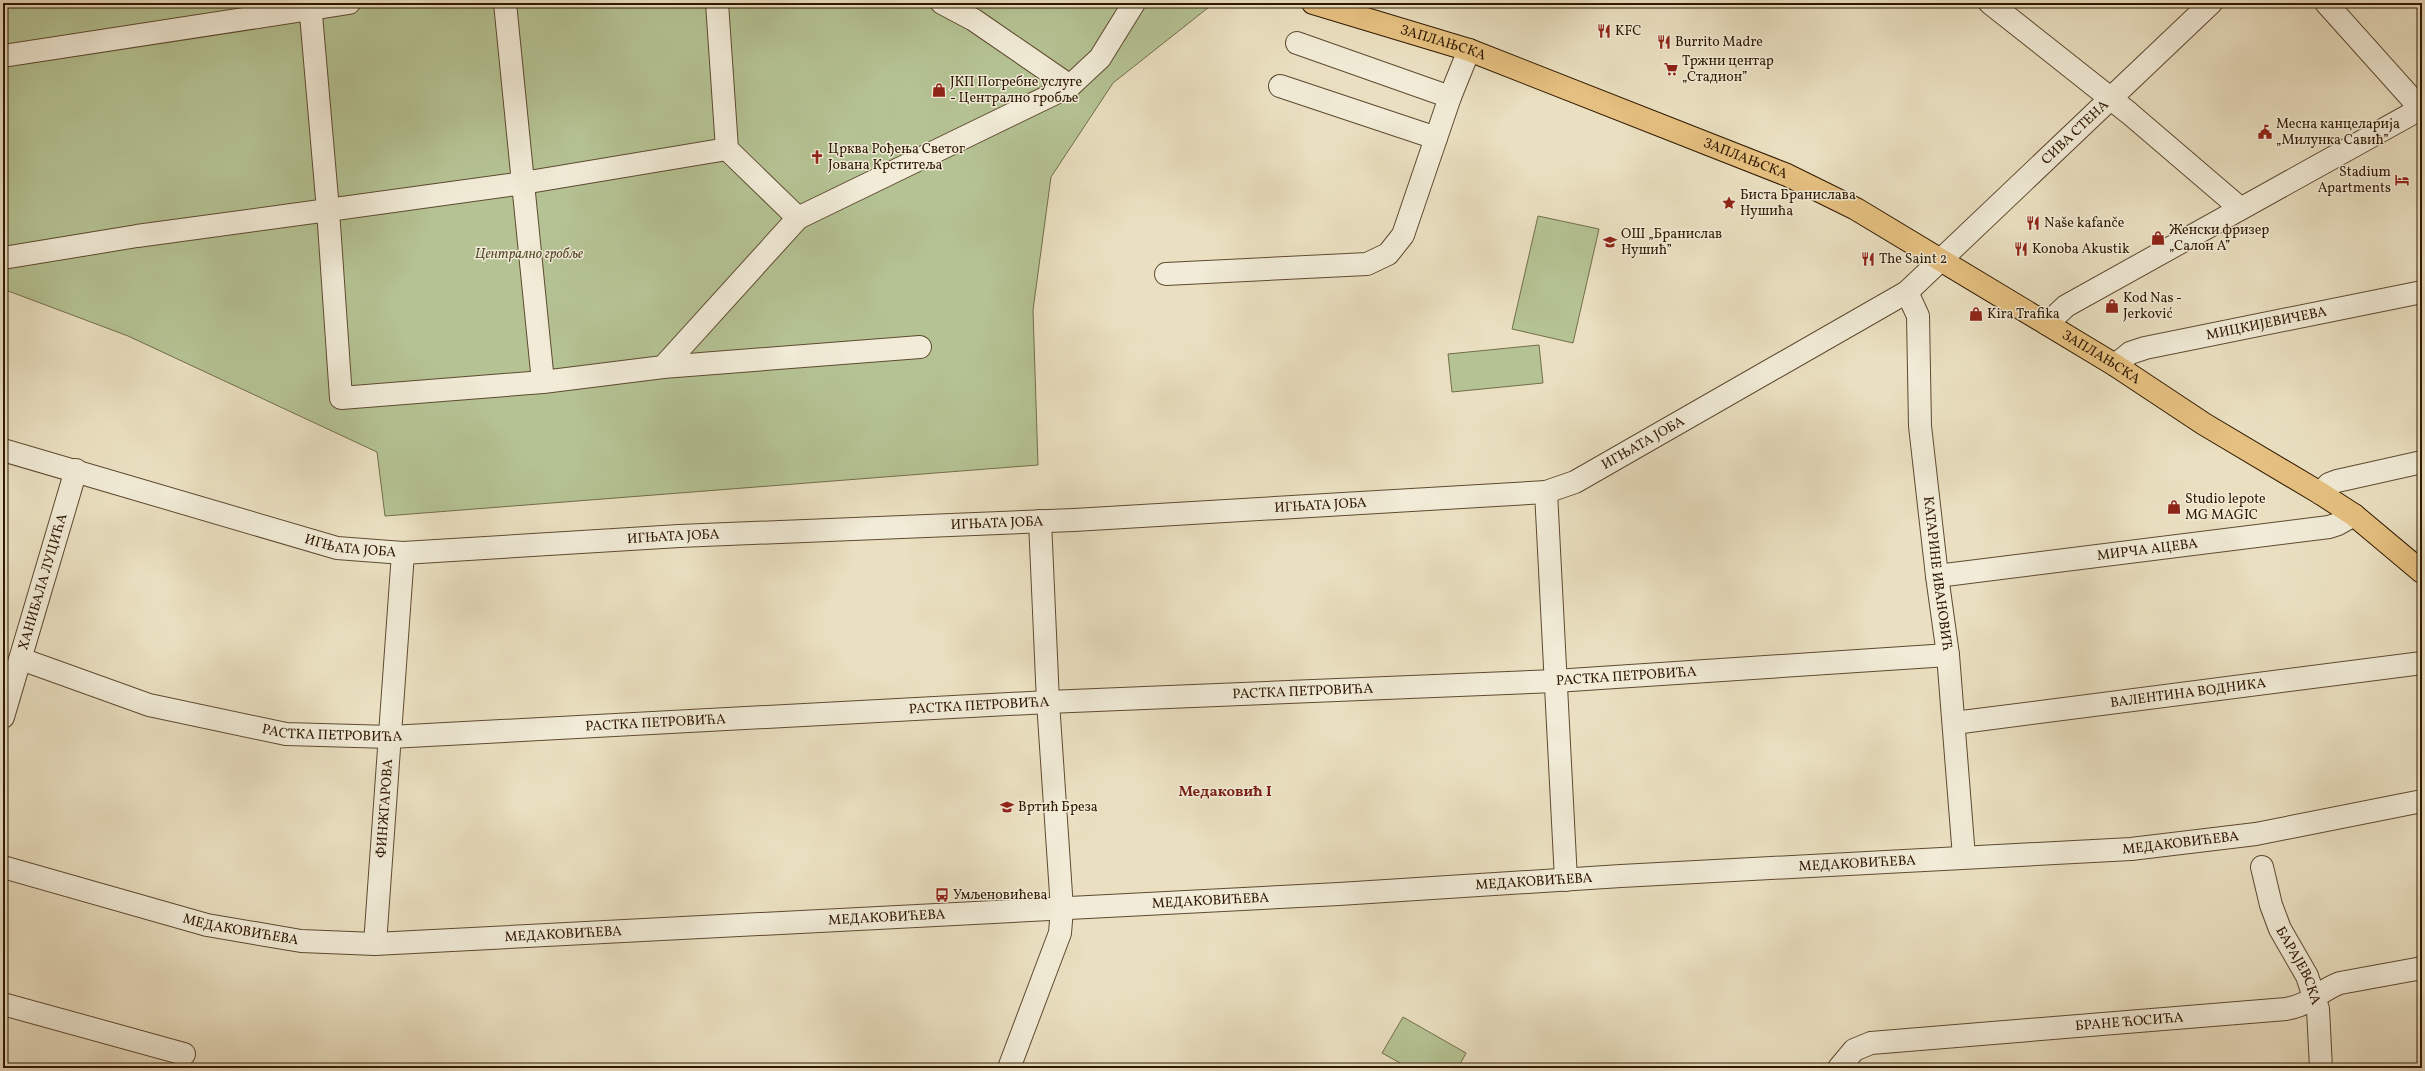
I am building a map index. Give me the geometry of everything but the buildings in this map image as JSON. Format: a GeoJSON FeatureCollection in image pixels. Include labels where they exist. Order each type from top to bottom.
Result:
{"type":"FeatureCollection","features":[{"type":"Feature","properties":{"kind":"main road","name":"ЗАПЛАЊСКА"},"geometry":{"type":"LineString","coordinates":[[1313,3],[1469,50],[1787,175],[1856,209],[1940,261],[2115,365],[2204,424],[2320,493],[2354,515],[2422,572]]}},
{"type":"Feature","properties":{"kind":"street"},"geometry":{"type":"LineString","coordinates":[[3,56],[310,6],[349,3]]}},
{"type":"Feature","properties":{"kind":"street"},"geometry":{"type":"LineString","coordinates":[[505,3],[543,382]]}},
{"type":"Feature","properties":{"kind":"street"},"geometry":{"type":"LineString","coordinates":[[717,3],[727,149],[798,218]]}},
{"type":"Feature","properties":{"kind":"street"},"geometry":{"type":"LineString","coordinates":[[942,3],[974,20],[1070,86]]}},
{"type":"Feature","properties":{"kind":"street"},"geometry":{"type":"LineString","coordinates":[[663,367],[798,218],[1070,86],[1100,58],[1134,3]]}},
{"type":"Feature","properties":{"kind":"street"},"geometry":{"type":"LineString","coordinates":[[1990,3],[2110,98],[2240,208]]}},
{"type":"Feature","properties":{"kind":"street","name":"СИВА СТЕНА"},"geometry":{"type":"LineString","coordinates":[[1940,261],[2211,3]]}},
{"type":"Feature","properties":{"kind":"street"},"geometry":{"type":"LineString","coordinates":[[2046,324],[2066,306],[2240,208],[2421,109],[2326,3]]}},
{"type":"Feature","properties":{"kind":"street"},"geometry":{"type":"LineString","coordinates":[[310,6],[328,210],[341,398],[543,382],[663,367],[920,347]]}},
{"type":"Feature","properties":{"kind":"street"},"geometry":{"type":"LineString","coordinates":[[1297,43],[1450,97]]}},
{"type":"Feature","properties":{"kind":"street"},"geometry":{"type":"LineString","coordinates":[[1166,274],[1367,264],[1388,254],[1403,235],[1450,97],[1469,50]]}},
{"type":"Feature","properties":{"kind":"street"},"geometry":{"type":"LineString","coordinates":[[1280,86],[1436,138]]}},
{"type":"Feature","properties":{"kind":"street"},"geometry":{"type":"LineString","coordinates":[[3,258],[137,236],[523,183],[727,149]]}},
{"type":"Feature","properties":{"kind":"street","name":"ИГЊАТА ЈОБА"},"geometry":{"type":"LineString","coordinates":[[3,450],[76,470],[338,548],[403,553],[687,536],[1040,521],[1546,492],[1575,482],[1907,292],[1940,261]]}},
{"type":"Feature","properties":{"kind":"street","name":"КАТАРИНЕ ИВАНОВИЋ"},"geometry":{"type":"LineString","coordinates":[[1907,292],[1918,316],[1920,426],[1937,576],[1948,655],[1964,857]]}},
{"type":"Feature","properties":{"kind":"street","name":"МИЦКИЈЕВИЧЕВА"},"geometry":{"type":"LineString","coordinates":[[2115,365],[2130,353],[2145,348],[2422,292]]}},
{"type":"Feature","properties":{"kind":"street"},"geometry":{"type":"LineString","coordinates":[[2320,493],[2337,481],[2422,462]]}},
{"type":"Feature","properties":{"kind":"street","name":"ХАНИБАЛА ЛУЦИЋА"},"geometry":{"type":"LineString","coordinates":[[3,717],[76,470]]}},
{"type":"Feature","properties":{"kind":"street"},"geometry":{"type":"LineString","coordinates":[[1546,492],[1566,880]]}},
{"type":"Feature","properties":{"kind":"street","name":"МИРЧА АЦЕВА"},"geometry":{"type":"LineString","coordinates":[[1937,576],[2329,527],[2354,515]]}},
{"type":"Feature","properties":{"kind":"street"},"geometry":{"type":"LineString","coordinates":[[1009,1068],[1060,933],[1062,908],[1048,702],[1040,521]]}},
{"type":"Feature","properties":{"kind":"street","name":"ФИНЖГАРОВА"},"geometry":{"type":"LineString","coordinates":[[375,944],[403,553]]}},
{"type":"Feature","properties":{"kind":"street","name":"РАСТКА ПЕТРОВИЋА"},"geometry":{"type":"LineString","coordinates":[[21,659],[149,705],[286,734],[390,737],[1048,702],[1555,681],[1948,655]]}},
{"type":"Feature","properties":{"kind":"street","name":"ВАЛЕНТИНА ВОДНИКА"},"geometry":{"type":"LineString","coordinates":[[1954,723],[2422,663]]}},
{"type":"Feature","properties":{"kind":"street","name":"МЕДАКОВИЋЕВА"},"geometry":{"type":"LineString","coordinates":[[3,867],[208,925],[301,941],[375,944],[1062,908],[2171,845],[2256,834],[2422,801]]}},
{"type":"Feature","properties":{"kind":"street","name":"БАРАЈЕВСКА"},"geometry":{"type":"LineString","coordinates":[[2262,867],[2271,906],[2280,929],[2307,976],[2315,999],[2320,1021],[2321,1068]]}},
{"type":"Feature","properties":{"kind":"street","name":"БРАНЕ ЋОСИЋА"},"geometry":{"type":"LineString","coordinates":[[1839,1068],[1854,1050],[1870,1043],[2286,1009],[2305,1004],[2315,999],[2332,986],[2340,983],[2422,968]]}},
{"type":"Feature","properties":{"kind":"street"},"geometry":{"type":"LineString","coordinates":[[3,1004],[184,1054]]}},
{"type":"Feature","properties":{"kind":"green space","name":"Централно гробље"},"geometry":{"type":"Polygon","coordinates":[[[3,3],[1194,3],[1209,7],[1113,83],[1051,177],[1033,310],[1038,465],[385,516],[377,452],[128,336],[3,289],[3,3]]]}},
{"type":"Feature","properties":{"kind":"green space"},"geometry":{"type":"Polygon","coordinates":[[[1538,216],[1599,229],[1573,343],[1512,329],[1538,216]]]}},
{"type":"Feature","properties":{"kind":"green space"},"geometry":{"type":"Polygon","coordinates":[[[1539,345],[1543,383],[1452,392],[1448,354],[1539,345]]]}},
{"type":"Feature","properties":{"kind":"green space"},"geometry":{"type":"Polygon","coordinates":[[[1403,1017],[1466,1053],[1458,1068],[1409,1068],[1382,1053],[1403,1017]]]}},
{"type":"Feature","properties":{"kind":"place","name":"KFC"},"geometry":{"type":"Point","coordinates":[1604,31]}},
{"type":"Feature","properties":{"kind":"place","name":"Burrito Madre"},"geometry":{"type":"Point","coordinates":[1664,42]}},
{"type":"Feature","properties":{"kind":"place","name":"Тржни центар „Стадион”"},"geometry":{"type":"Point","coordinates":[1671,69]}},
{"type":"Feature","properties":{"kind":"place","name":"ЈКП Погребне услуге - Централно гробље"},"geometry":{"type":"Point","coordinates":[939,90]}},
{"type":"Feature","properties":{"kind":"place","name":"Месна канцеларија „Милунка Савић”"},"geometry":{"type":"Point","coordinates":[2265,132]}},
{"type":"Feature","properties":{"kind":"place","name":"Црква Рођења Светог Јована Крститеља"},"geometry":{"type":"Point","coordinates":[817,157]}},
{"type":"Feature","properties":{"kind":"place","name":"Stadium Apartments"},"geometry":{"type":"Point","coordinates":[2402,180]}},
{"type":"Feature","properties":{"kind":"place","name":"Биста Бранислава Нушића"},"geometry":{"type":"Point","coordinates":[1729,203]}},
{"type":"Feature","properties":{"kind":"place","name":"Naše kafanče"},"geometry":{"type":"Point","coordinates":[2033,223]}},
{"type":"Feature","properties":{"kind":"place","name":"Женски фризер „Салон А”"},"geometry":{"type":"Point","coordinates":[2158,238]}},
{"type":"Feature","properties":{"kind":"place","name":"ОШ „Бранислав Нушић”"},"geometry":{"type":"Point","coordinates":[1610,242]}},
{"type":"Feature","properties":{"kind":"place","name":"Konoba Akustik"},"geometry":{"type":"Point","coordinates":[2021,249]}},
{"type":"Feature","properties":{"kind":"place","name":"The Saint 2"},"geometry":{"type":"Point","coordinates":[1868,259]}},
{"type":"Feature","properties":{"kind":"place","name":"Kod Nas - Jerković"},"geometry":{"type":"Point","coordinates":[2112,306]}},
{"type":"Feature","properties":{"kind":"place","name":"Kira Trafika"},"geometry":{"type":"Point","coordinates":[1976,314]}},
{"type":"Feature","properties":{"kind":"place","name":"Studio lepote MG MAGIC"},"geometry":{"type":"Point","coordinates":[2174,507]}},
{"type":"Feature","properties":{"kind":"place","name":"Вртић Бреза"},"geometry":{"type":"Point","coordinates":[1007,807]}},
{"type":"Feature","properties":{"kind":"place","name":"Умљеновићева"},"geometry":{"type":"Point","coordinates":[942,895]}},
{"type":"Feature","properties":{"kind":"district","name":"Медаковић I"},"geometry":{"type":"Point","coordinates":[1225,792]}}]}
